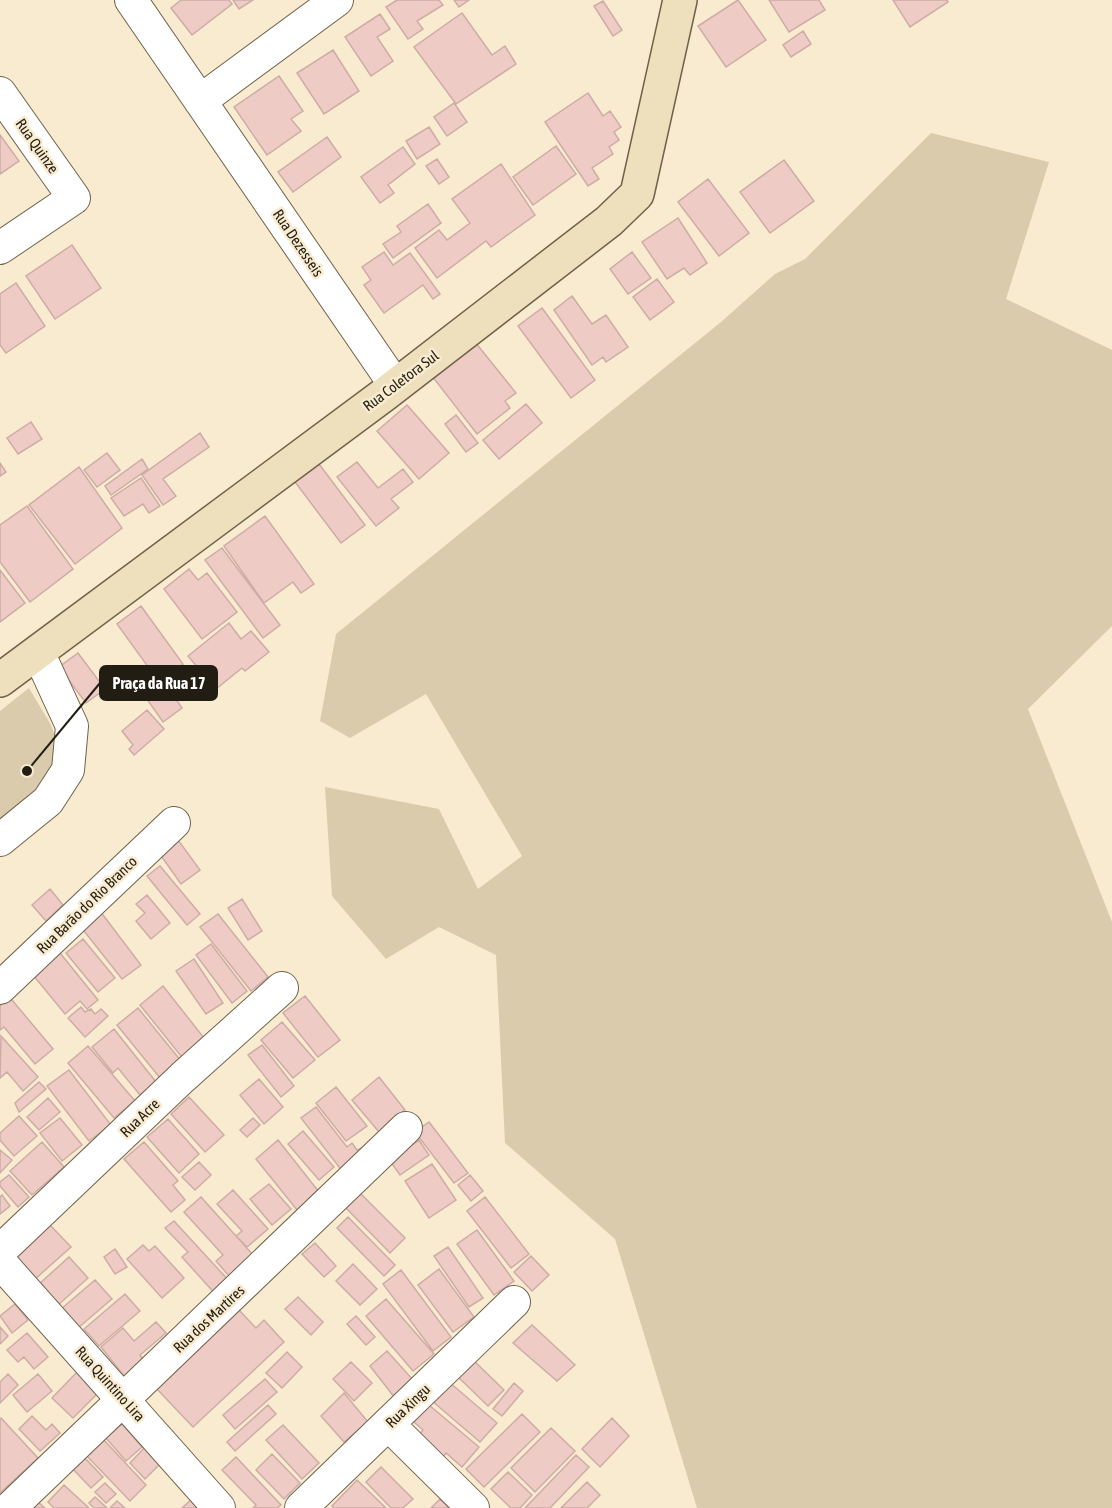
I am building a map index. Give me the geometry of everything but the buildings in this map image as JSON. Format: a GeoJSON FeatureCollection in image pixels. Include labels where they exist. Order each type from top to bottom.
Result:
{"type":"FeatureCollection","features":[{"type":"Feature","properties":{"kind":"street","name":"Rua Dezesseis"},"geometry":{"type":"LineString","coordinates":[[131,0],[395,385]]}},
{"type":"Feature","properties":{"kind":"street"},"geometry":{"type":"LineString","coordinates":[[200,101],[337,0]]}},
{"type":"Feature","properties":{"kind":"street","name":"Rua Coletora Sul"},"geometry":{"type":"LineString","coordinates":[[0,680],[395,385],[609,221],[637,194],[680,0]]}},
{"type":"Feature","properties":{"kind":"street","name":"Rua Quinze"},"geometry":{"type":"LineString","coordinates":[[0,93],[74,198],[0,248]]}},
{"type":"Feature","properties":{"kind":"street"},"geometry":{"type":"LineString","coordinates":[[0,840],[48,801],[68,770],[72,726],[38,652]]}},
{"type":"Feature","properties":{"kind":"street","name":"Rua Barão do Rio Branco"},"geometry":{"type":"LineString","coordinates":[[0,988],[174,823]]}},
{"type":"Feature","properties":{"kind":"street","name":"Rua Acre"},"geometry":{"type":"LineString","coordinates":[[0,1251],[183,1077],[282,988]]}},
{"type":"Feature","properties":{"kind":"street","name":"Rua dos Martires"},"geometry":{"type":"LineString","coordinates":[[10,1508],[406,1128]]}},
{"type":"Feature","properties":{"kind":"street","name":"Rua Quintino Lira"},"geometry":{"type":"LineString","coordinates":[[0,1262],[219,1508]]}},
{"type":"Feature","properties":{"kind":"street","name":"Rua Xingu"},"geometry":{"type":"LineString","coordinates":[[301,1508],[514,1302]]}},
{"type":"Feature","properties":{"kind":"street"},"geometry":{"type":"LineString","coordinates":[[389,1425],[473,1508]]}},
{"type":"Feature","properties":{"kind":"shaded area"},"geometry":{"type":"Polygon","coordinates":[[[931,133],[1049,162],[1006,299],[1112,350],[1112,626],[1028,709],[1112,922],[1112,1508],[697,1508],[615,1239],[505,1143],[496,955],[439,927],[386,959],[332,896],[325,787],[439,809],[478,889],[522,856],[426,694],[350,738],[320,721],[336,634],[721,322],[775,274],[805,259],[931,133]]]}},
{"type":"Feature","properties":{"kind":"shaded area"},"geometry":{"type":"Polygon","coordinates":[[[29,688],[51,725],[62,755],[47,786],[0,823],[0,711],[29,688]]]}},
{"type":"Feature","properties":{"kind":"place","name":"Praça da Rua 17"},"geometry":{"type":"Point","coordinates":[27,771]}}]}
